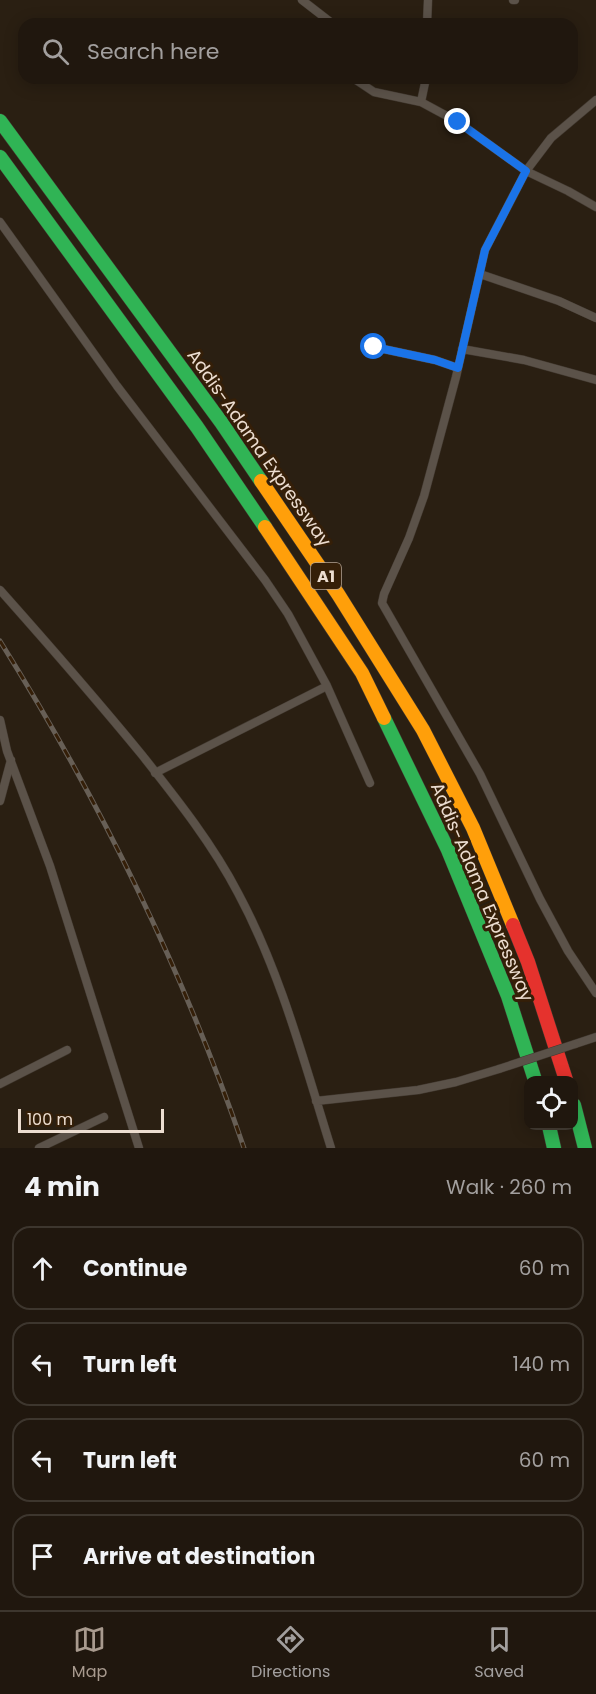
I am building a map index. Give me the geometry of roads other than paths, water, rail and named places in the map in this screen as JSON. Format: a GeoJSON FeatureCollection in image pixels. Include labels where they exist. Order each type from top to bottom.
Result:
{"type":"FeatureCollection","features":[{"type":"Feature","properties":{"kind":"highway","name":"Addis-Adama Expressway"},"geometry":{"type":"LineString","coordinates":[[0,121],[228,432],[338,594],[423,730],[472,828],[528,962],[565,1076]]}},
{"type":"Feature","properties":{"kind":"highway","name":"Addis-Adama Expressway"},"geometry":{"type":"LineString","coordinates":[[0,157],[197,427],[322,610],[362,673],[448,850],[508,996],[534,1076]]}},
{"type":"Feature","properties":{"kind":"highway"},"geometry":{"type":"LineString","coordinates":[[578,1124],[585,1148]]}},
{"type":"Feature","properties":{"kind":"highway"},"geometry":{"type":"LineString","coordinates":[[550,1130],[554,1148]]}},
{"type":"Feature","properties":{"kind":"street"},"geometry":{"type":"LineString","coordinates":[[302,0],[325,18]]}},
{"type":"Feature","properties":{"kind":"street"},"geometry":{"type":"LineString","coordinates":[[427,18],[428,0]]}},
{"type":"Feature","properties":{"kind":"street"},"geometry":{"type":"LineString","coordinates":[[362,84],[374,92],[421,102],[458,122],[526,171],[596,207]]}},
{"type":"Feature","properties":{"kind":"street"},"geometry":{"type":"LineString","coordinates":[[421,102],[425,84]]}},
{"type":"Feature","properties":{"kind":"street"},"geometry":{"type":"LineString","coordinates":[[596,100],[551,138],[526,171],[485,250],[458,368],[424,496],[410,538],[382,603],[480,774],[540,899],[568,951],[596,993]]}},
{"type":"Feature","properties":{"kind":"street"},"geometry":{"type":"LineString","coordinates":[[0,222],[117,386],[265,580],[288,614],[327,686],[370,783]]}},
{"type":"Feature","properties":{"kind":"street"},"geometry":{"type":"LineString","coordinates":[[480,274],[559,301],[596,318]]}},
{"type":"Feature","properties":{"kind":"street"},"geometry":{"type":"LineString","coordinates":[[374,347],[435,360],[458,368]]}},
{"type":"Feature","properties":{"kind":"street"},"geometry":{"type":"LineString","coordinates":[[462,349],[524,360],[596,380]]}},
{"type":"Feature","properties":{"kind":"street"},"geometry":{"type":"LineString","coordinates":[[0,590],[92,694],[155,772],[195,824],[237,891],[262,942],[293,1028],[331,1148]]}},
{"type":"Feature","properties":{"kind":"street"},"geometry":{"type":"LineString","coordinates":[[155,772],[327,686]]}},
{"type":"Feature","properties":{"kind":"street"},"geometry":{"type":"LineString","coordinates":[[0,720],[11,760],[50,866],[139,1148]]}},
{"type":"Feature","properties":{"kind":"street"},"geometry":{"type":"LineString","coordinates":[[0,801],[11,760]]}},
{"type":"Feature","properties":{"kind":"street"},"geometry":{"type":"LineString","coordinates":[[316,1101],[418,1090],[456,1082],[596,1037]]}},
{"type":"Feature","properties":{"kind":"street"},"geometry":{"type":"LineString","coordinates":[[0,1084],[67,1050]]}},
{"type":"Feature","properties":{"kind":"street"},"geometry":{"type":"LineString","coordinates":[[39,1148],[104,1116]]}},
{"type":"Feature","properties":{"kind":"railway"},"geometry":{"type":"LineString","coordinates":[[0,641],[72,763],[137,888],[194,1016],[244,1148]]}}]}
